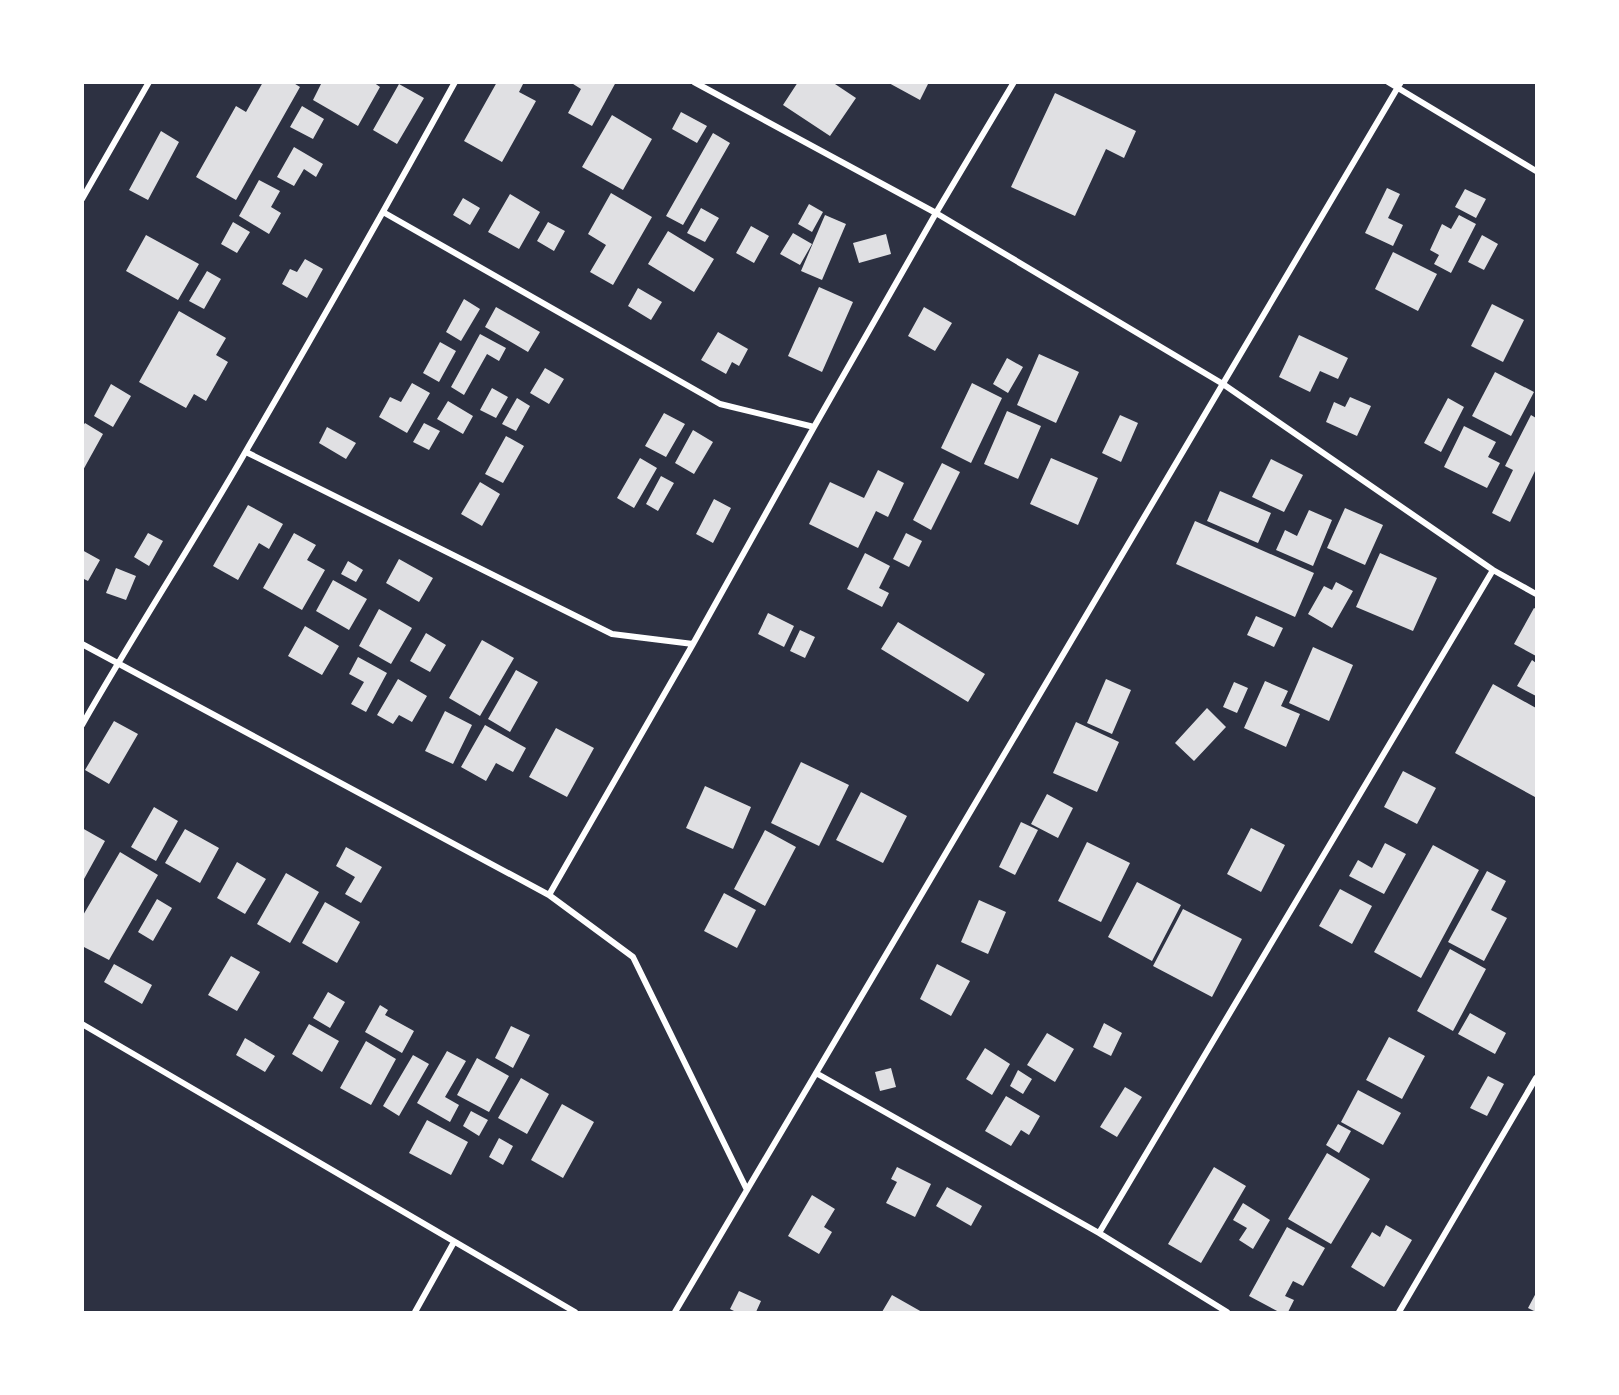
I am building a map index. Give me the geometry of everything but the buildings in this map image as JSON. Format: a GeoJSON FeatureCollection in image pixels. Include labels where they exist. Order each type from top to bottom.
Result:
{"type":"FeatureCollection","features":[{"type":"Feature","properties":{"kind":"street"},"geometry":{"type":"LineString","coordinates":[[82,199],[149,82]]}},
{"type":"Feature","properties":{"kind":"street"},"geometry":{"type":"LineString","coordinates":[[82,725],[246,452],[455,82]]}},
{"type":"Feature","properties":{"kind":"street"},"geometry":{"type":"LineString","coordinates":[[694,82],[936,213],[1223,384],[1493,570],[1536,594]]}},
{"type":"Feature","properties":{"kind":"street"},"geometry":{"type":"LineString","coordinates":[[549,895],[936,213],[1014,82]]}},
{"type":"Feature","properties":{"kind":"street"},"geometry":{"type":"LineString","coordinates":[[1388,82],[1399,85],[1536,171]]}},
{"type":"Feature","properties":{"kind":"street"},"geometry":{"type":"LineString","coordinates":[[675,1312],[1399,85]]}},
{"type":"Feature","properties":{"kind":"street"},"geometry":{"type":"LineString","coordinates":[[383,213],[720,404],[814,427]]}},
{"type":"Feature","properties":{"kind":"street"},"geometry":{"type":"LineString","coordinates":[[246,452],[612,634],[693,644]]}},
{"type":"Feature","properties":{"kind":"street"},"geometry":{"type":"LineString","coordinates":[[1099,1233],[1493,570]]}},
{"type":"Feature","properties":{"kind":"street"},"geometry":{"type":"LineString","coordinates":[[82,644],[549,895],[633,957],[747,1190]]}},
{"type":"Feature","properties":{"kind":"street"},"geometry":{"type":"LineString","coordinates":[[82,1023],[575,1312]]}},
{"type":"Feature","properties":{"kind":"street"},"geometry":{"type":"LineString","coordinates":[[816,1073],[1099,1233],[1227,1312]]}},
{"type":"Feature","properties":{"kind":"street"},"geometry":{"type":"LineString","coordinates":[[1399,1312],[1536,1078]]}},
{"type":"Feature","properties":{"kind":"street"},"geometry":{"type":"LineString","coordinates":[[415,1312],[454,1242]]}}]}
